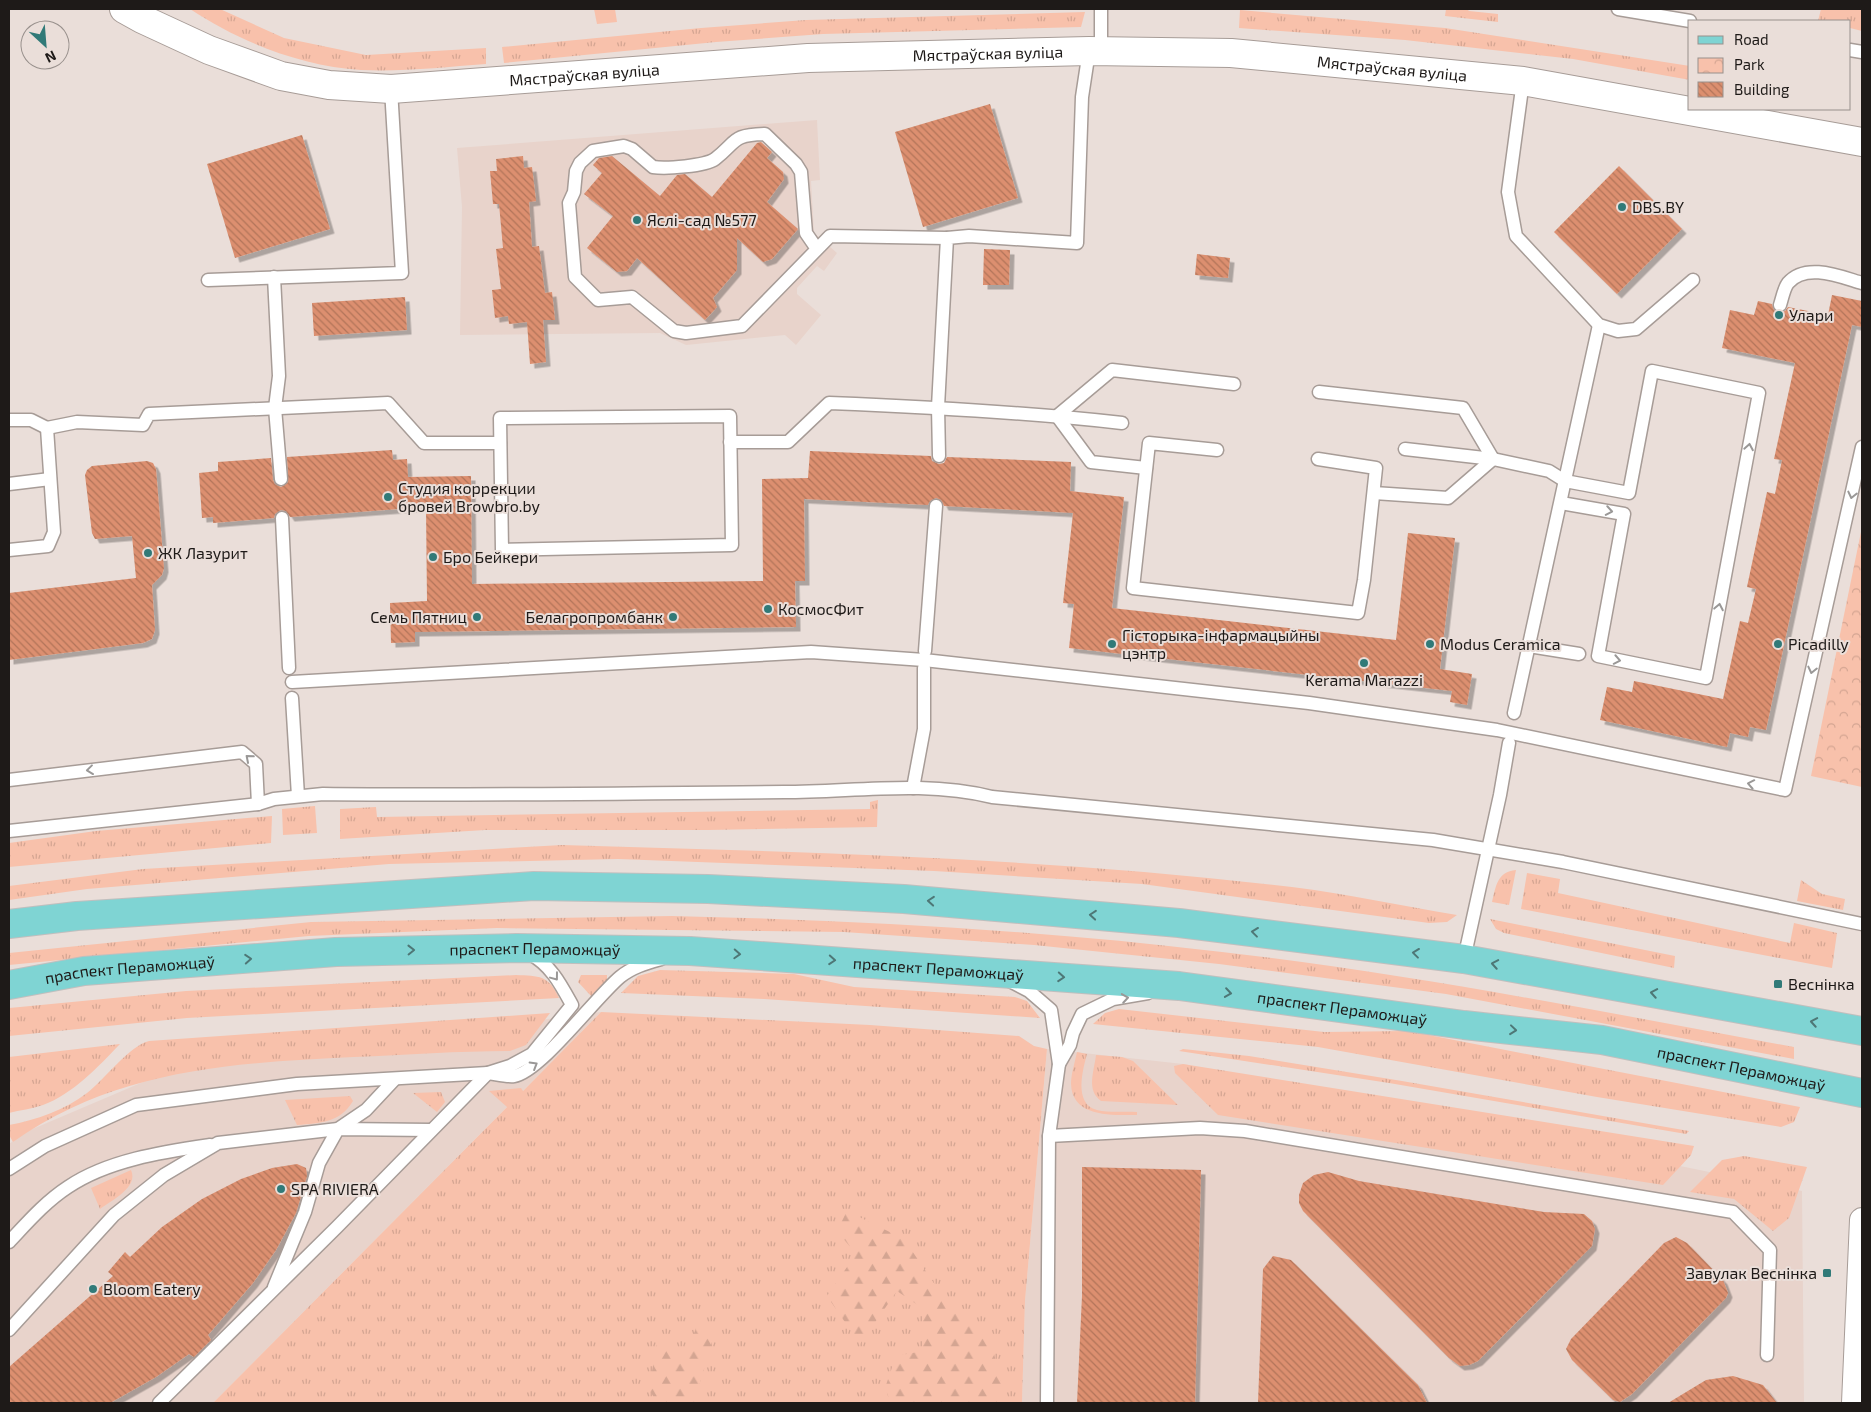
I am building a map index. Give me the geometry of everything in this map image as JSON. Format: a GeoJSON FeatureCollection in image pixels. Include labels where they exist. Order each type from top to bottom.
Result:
{"type":"FeatureCollection","features":[{"type":"Feature","properties":{"kind":"main road"},"geometry":{"type":"LineString","coordinates":[[9,924],[77,916],[534,886],[708,889],[904,899],[1179,923],[1464,959],[1862,1031]]}},
{"type":"Feature","properties":{"kind":"main road","name":"праспект Пераможцаў"},"geometry":{"type":"LineString","coordinates":[[9,985],[84,971],[336,952],[517,948],[690,951],[1179,986],[1464,1025],[1602,1040],[1862,1093]]}},
{"type":"Feature","properties":{"kind":"street","name":"Мястраўская вуліца"},"geometry":{"type":"LineString","coordinates":[[124,9],[209,50],[281,76],[330,85],[391,89],[808,58],[1095,51],[1231,53],[1523,81],[1862,142]]}},
{"type":"Feature","properties":{"kind":"street"},"geometry":{"type":"LineString","coordinates":[[1854,1403],[1862,1220]]}},
{"type":"Feature","properties":{"kind":"lane"},"geometry":{"type":"LineString","coordinates":[[817,249],[806,233],[801,172],[796,164],[765,134],[739,137],[716,158],[705,163],[653,167],[632,149],[624,146],[593,151],[580,163],[576,171],[575,187],[569,203],[575,277],[598,300],[632,297],[674,331],[686,333],[742,326],[830,236],[947,238],[969,236],[1078,243],[1082,97],[1095,51],[1101,9]]}},
{"type":"Feature","properties":{"kind":"lane"},"geometry":{"type":"LineString","coordinates":[[1618,9],[1688,22]]}},
{"type":"Feature","properties":{"kind":"lane"},"geometry":{"type":"LineString","coordinates":[[1523,81],[1508,192],[1516,236],[1599,325],[1618,331],[1636,329],[1693,280]]}},
{"type":"Feature","properties":{"kind":"lane"},"geometry":{"type":"LineString","coordinates":[[208,280],[402,273],[391,89]]}},
{"type":"Feature","properties":{"kind":"lane"},"geometry":{"type":"LineString","coordinates":[[939,456],[938,407],[947,238]]}},
{"type":"Feature","properties":{"kind":"lane"},"geometry":{"type":"LineString","coordinates":[[1780,305],[1788,284],[1798,276],[1810,272],[1862,283]]}},
{"type":"Feature","properties":{"kind":"lane"},"geometry":{"type":"LineString","coordinates":[[274,277],[279,376],[276,408],[281,479]]}},
{"type":"Feature","properties":{"kind":"lane"},"geometry":{"type":"LineString","coordinates":[[1514,712],[1599,325]]}},
{"type":"Feature","properties":{"kind":"lane"},"geometry":{"type":"LineString","coordinates":[[1058,416],[1112,370],[1234,384]]}},
{"type":"Feature","properties":{"kind":"lane"},"geometry":{"type":"LineString","coordinates":[[1405,449],[1493,459],[1549,471],[1565,481],[1629,493],[1652,371],[1759,393],[1706,678],[1598,656],[1624,514],[1561,502]]}},
{"type":"Feature","properties":{"kind":"lane"},"geometry":{"type":"LineString","coordinates":[[1320,392],[1463,408],[1493,459]]}},
{"type":"Feature","properties":{"kind":"lane"},"geometry":{"type":"LineString","coordinates":[[9,420],[31,420],[47,428],[78,422],[143,425],[149,414],[388,403],[424,443],[500,443]]}},
{"type":"Feature","properties":{"kind":"lane"},"geometry":{"type":"LineString","coordinates":[[730,442],[788,442],[829,403],[938,407],[1122,423]]}},
{"type":"Feature","properties":{"kind":"lane"},"geometry":{"type":"LineString","coordinates":[[730,416],[730,442],[732,546],[502,550],[500,418],[730,416]]}},
{"type":"Feature","properties":{"kind":"lane"},"geometry":{"type":"LineString","coordinates":[[1058,416],[1091,462],[1146,468]]}},
{"type":"Feature","properties":{"kind":"lane"},"geometry":{"type":"LineString","coordinates":[[9,550],[48,546],[54,532],[47,428]]}},
{"type":"Feature","properties":{"kind":"lane"},"geometry":{"type":"LineString","coordinates":[[1217,450],[1150,443],[1133,588],[1358,613],[1376,468],[1318,459]]}},
{"type":"Feature","properties":{"kind":"lane"},"geometry":{"type":"LineString","coordinates":[[292,682],[811,652],[924,660],[1309,703],[1496,730],[1785,790],[1862,447]]}},
{"type":"Feature","properties":{"kind":"lane"},"geometry":{"type":"LineString","coordinates":[[1374,493],[1448,498],[1493,459]]}},
{"type":"Feature","properties":{"kind":"lane"},"geometry":{"type":"LineString","coordinates":[[9,484],[50,479]]}},
{"type":"Feature","properties":{"kind":"lane"},"geometry":{"type":"LineString","coordinates":[[925,650],[936,506]]}},
{"type":"Feature","properties":{"kind":"lane"},"geometry":{"type":"LineString","coordinates":[[282,518],[289,668]]}},
{"type":"Feature","properties":{"kind":"lane"},"geometry":{"type":"LineString","coordinates":[[1529,646],[1579,654]]}},
{"type":"Feature","properties":{"kind":"lane"},"geometry":{"type":"LineString","coordinates":[[913,788],[924,729],[924,668]]}},
{"type":"Feature","properties":{"kind":"lane"},"geometry":{"type":"LineString","coordinates":[[292,698],[298,796]]}},
{"type":"Feature","properties":{"kind":"lane"},"geometry":{"type":"LineString","coordinates":[[1464,959],[1500,795],[1509,743]]}},
{"type":"Feature","properties":{"kind":"lane"},"geometry":{"type":"LineString","coordinates":[[9,780],[242,752],[256,764],[258,804]]}},
{"type":"Feature","properties":{"kind":"lane"},"geometry":{"type":"LineString","coordinates":[[9,831],[258,804],[298,796],[323,794],[798,792],[913,788],[954,789],[992,797],[1433,840],[1563,862],[1862,924]]}},
{"type":"Feature","properties":{"kind":"lane"},"geometry":{"type":"LineString","coordinates":[[159,1403],[272,1292],[488,1073],[510,1066],[532,1054],[572,1005],[558,980],[542,960],[517,948]]}},
{"type":"Feature","properties":{"kind":"lane"},"geometry":{"type":"LineString","coordinates":[[9,1169],[44,1146],[136,1105],[184,1097],[297,1084],[488,1073],[515,1076],[539,1063],[591,1004],[621,977],[638,966],[690,951]]}},
{"type":"Feature","properties":{"kind":"lane"},"geometry":{"type":"LineString","coordinates":[[995,972],[1029,991],[1051,1010],[1058,1064],[1049,1136],[1047,1403]]}},
{"type":"Feature","properties":{"kind":"lane"},"geometry":{"type":"LineString","coordinates":[[1058,1064],[1070,1045],[1073,1033],[1082,1014],[1113,1000],[1179,986]]}},
{"type":"Feature","properties":{"kind":"lane"},"geometry":{"type":"LineString","coordinates":[[272,1292],[305,1212],[319,1162],[338,1129],[366,1110],[395,1079]]}},
{"type":"Feature","properties":{"kind":"lane"},"geometry":{"type":"LineString","coordinates":[[1049,1136],[1200,1128],[1245,1131],[1733,1212],[1770,1250],[1767,1355]]}},
{"type":"Feature","properties":{"kind":"lane"},"geometry":{"type":"LineString","coordinates":[[9,1242],[41,1209],[68,1187],[99,1172],[156,1154],[218,1143],[338,1129],[431,1130]]}},
{"type":"Feature","properties":{"kind":"lane"},"geometry":{"type":"LineString","coordinates":[[9,1330],[114,1215],[164,1175],[218,1143]]}},
{"type":"Feature","properties":{"kind":"shaded area","name":"Яслі-сад №577"},"geometry":{"type":"Polygon","coordinates":[[[817,120],[820,180],[811,181],[814,233],[837,253],[824,271],[817,266],[797,288],[797,294],[821,315],[796,345],[785,335],[686,345],[660,333],[460,335],[462,207],[457,148],[817,120]]]}},
{"type":"Feature","properties":{"kind":"shaded area"},"geometry":{"type":"Polygon","coordinates":[[[601,1012],[213,1403],[9,1403],[9,1144],[28,1131],[176,1068],[601,1012]]]}},
{"type":"Feature","properties":{"kind":"shaded area"},"geometry":{"type":"Polygon","coordinates":[[[1047,1049],[1183,1064],[1802,1191],[1804,1403],[1022,1403],[1025,1301],[1047,1049]]]}},
{"type":"Feature","properties":{"kind":"green space"},"geometry":{"type":"Polygon","coordinates":[[[190,9],[220,9],[284,38],[366,55],[486,48],[486,64],[392,70],[338,68],[293,58],[250,42],[190,9]]]}},
{"type":"Feature","properties":{"kind":"green space"},"geometry":{"type":"Polygon","coordinates":[[[594,9],[615,9],[617,22],[597,24],[594,9]]]}},
{"type":"Feature","properties":{"kind":"green space"},"geometry":{"type":"Polygon","coordinates":[[[1446,9],[1467,9],[1469,11],[1498,14],[1498,22],[1445,16],[1446,9]]]}},
{"type":"Feature","properties":{"kind":"green space"},"geometry":{"type":"Polygon","coordinates":[[[1821,9],[1862,9],[1862,31],[1851,28],[1851,20],[1818,20],[1821,9]]]}},
{"type":"Feature","properties":{"kind":"green space"},"geometry":{"type":"Polygon","coordinates":[[[1240,10],[1445,28],[1688,66],[1688,80],[1573,59],[1405,40],[1239,28],[1240,10]]]}},
{"type":"Feature","properties":{"kind":"green space"},"geometry":{"type":"Polygon","coordinates":[[[1085,12],[1081,27],[823,34],[716,42],[504,63],[502,47],[806,20],[1085,12]]]}},
{"type":"Feature","properties":{"kind":"green space"},"geometry":{"type":"Polygon","coordinates":[[[1862,527],[1862,787],[1811,776],[1862,527]]]}},
{"type":"Feature","properties":{"kind":"green space"},"geometry":{"type":"Polygon","coordinates":[[[878,800],[877,827],[708,830],[485,830],[340,839],[340,809],[376,807],[377,817],[870,809],[870,802],[878,800]]]}},
{"type":"Feature","properties":{"kind":"green space"},"geometry":{"type":"Polygon","coordinates":[[[315,806],[317,833],[283,835],[282,809],[315,806]]]}},
{"type":"Feature","properties":{"kind":"green space"},"geometry":{"type":"Polygon","coordinates":[[[272,816],[271,843],[9,867],[9,843],[96,831],[272,816]]]}},
{"type":"Feature","properties":{"kind":"green space"},"geometry":{"type":"Polygon","coordinates":[[[562,845],[927,858],[1110,869],[1292,887],[1457,915],[1447,922],[1429,923],[1142,884],[934,871],[618,859],[389,864],[87,889],[9,900],[9,886],[143,869],[562,845]]]}},
{"type":"Feature","properties":{"kind":"green space"},"geometry":{"type":"Polygon","coordinates":[[[1516,870],[1509,905],[1492,902],[1496,885],[1501,877],[1510,871],[1516,870]]]}},
{"type":"Feature","properties":{"kind":"green space"},"geometry":{"type":"Polygon","coordinates":[[[1527,873],[1560,879],[1558,893],[1790,943],[1794,923],[1837,933],[1832,968],[1521,909],[1527,873]]]}},
{"type":"Feature","properties":{"kind":"green space"},"geometry":{"type":"Polygon","coordinates":[[[1801,880],[1822,894],[1845,899],[1843,910],[1797,901],[1801,880]]]}},
{"type":"Feature","properties":{"kind":"green space"},"geometry":{"type":"Polygon","coordinates":[[[672,916],[810,920],[947,927],[1153,944],[1294,961],[1437,982],[1794,1047],[1794,1059],[1446,994],[1219,964],[1034,945],[844,932],[497,928],[309,936],[9,965],[9,953],[311,922],[672,916]]]}},
{"type":"Feature","properties":{"kind":"green space"},"geometry":{"type":"Polygon","coordinates":[[[1490,919],[1675,956],[1674,968],[1504,933],[1496,929],[1490,919]]]}},
{"type":"Feature","properties":{"kind":"green space"},"geometry":{"type":"Polygon","coordinates":[[[660,970],[794,974],[854,987],[1015,997],[1027,1001],[1040,1018],[764,999],[621,993],[638,976],[660,970]]]}},
{"type":"Feature","properties":{"kind":"green space"},"geometry":{"type":"Polygon","coordinates":[[[516,975],[542,978],[551,985],[559,998],[187,1018],[9,1036],[9,1008],[186,991],[516,975]]]}},
{"type":"Feature","properties":{"kind":"green space"},"geometry":{"type":"Polygon","coordinates":[[[581,975],[607,975],[607,981],[592,997],[578,982],[581,975]]]}},
{"type":"Feature","properties":{"kind":"green space"},"geometry":{"type":"Polygon","coordinates":[[[1119,1009],[1324,1032],[1408,1031],[1800,1107],[1794,1122],[1781,1127],[1597,1097],[1318,1047],[1093,1024],[1105,1013],[1119,1009]]]}},
{"type":"Feature","properties":{"kind":"green space"},"geometry":{"type":"Polygon","coordinates":[[[601,1012],[870,1025],[1019,1036],[1034,1046],[1047,1049],[1025,1301],[1022,1403],[213,1403],[507,1107],[489,1091],[521,1088],[523,1091],[601,1012]]]}},
{"type":"Feature","properties":{"kind":"green space"},"geometry":{"type":"Polygon","coordinates":[[[550,1013],[526,1045],[510,1051],[309,1059],[220,1067],[177,1074],[134,1085],[93,1099],[52,1118],[13,1142],[9,1135],[9,1125],[50,1114],[87,1093],[133,1049],[149,1041],[550,1013]]]}},
{"type":"Feature","properties":{"kind":"green space"},"geometry":{"type":"Polygon","coordinates":[[[120,1044],[85,1079],[65,1094],[35,1108],[9,1113],[9,1057],[120,1044]]]}},
{"type":"Feature","properties":{"kind":"green space"},"geometry":{"type":"Polygon","coordinates":[[[1183,1049],[1249,1056],[1689,1131],[1686,1134],[1389,1083],[1179,1051],[1183,1049]]]}},
{"type":"Feature","properties":{"kind":"green space"},"geometry":{"type":"Polygon","coordinates":[[[1077,1052],[1087,1054],[1082,1077],[1082,1094],[1085,1101],[1097,1110],[1137,1112],[1137,1115],[1095,1112],[1086,1109],[1078,1103],[1073,1095],[1071,1084],[1077,1052]]]}},
{"type":"Feature","properties":{"kind":"green space"},"geometry":{"type":"Polygon","coordinates":[[[1096,1055],[1122,1057],[1133,1061],[1178,1105],[1101,1101],[1096,1097],[1092,1086],[1096,1055]]]}},
{"type":"Feature","properties":{"kind":"green space"},"geometry":{"type":"Polygon","coordinates":[[[1183,1064],[1694,1146],[1691,1155],[1663,1185],[1218,1115],[1175,1073],[1174,1066],[1183,1064]]]}},
{"type":"Feature","properties":{"kind":"green space"},"geometry":{"type":"Polygon","coordinates":[[[441,1092],[445,1102],[437,1112],[413,1093],[441,1092]]]}},
{"type":"Feature","properties":{"kind":"green space"},"geometry":{"type":"Polygon","coordinates":[[[350,1096],[353,1101],[336,1118],[297,1125],[285,1100],[350,1096]]]}},
{"type":"Feature","properties":{"kind":"green space"},"geometry":{"type":"Polygon","coordinates":[[[1744,1156],[1807,1167],[1789,1218],[1773,1231],[1734,1199],[1690,1192],[1722,1160],[1744,1156]]]}},
{"type":"Feature","properties":{"kind":"green space"},"geometry":{"type":"Polygon","coordinates":[[[131,1170],[131,1182],[128,1187],[100,1209],[91,1188],[131,1170]]]}},
{"type":"Feature","properties":{"kind":"green space"},"geometry":{"type":"Polygon","coordinates":[[[847,1211],[904,1239],[950,1307],[992,1346],[1004,1393],[1004,1403],[891,1403],[885,1388],[896,1356],[923,1351],[922,1308],[897,1291],[860,1344],[827,1296],[856,1254],[837,1231],[847,1211]]]}},
{"type":"Feature","properties":{"kind":"green space"},"geometry":{"type":"Polygon","coordinates":[[[698,1324],[714,1335],[694,1403],[657,1403],[649,1389],[657,1342],[686,1352],[698,1324]]]}},
{"type":"Feature","properties":{"kind":"building"},"geometry":{"type":"Polygon","coordinates":[[[990,104],[1018,198],[923,227],[895,132],[990,104]]]}},
{"type":"Feature","properties":{"kind":"building"},"geometry":{"type":"Polygon","coordinates":[[[302,135],[330,229],[235,258],[207,164],[302,135]]]}},
{"type":"Feature","properties":{"kind":"building"},"geometry":{"type":"Polygon","coordinates":[[[761,142],[772,152],[767,158],[783,172],[784,179],[767,202],[798,229],[772,259],[763,262],[737,238],[737,270],[713,298],[717,307],[705,320],[637,258],[627,271],[617,272],[587,248],[613,216],[584,194],[602,173],[593,165],[599,158],[612,156],[660,196],[677,175],[685,174],[712,197],[757,143],[761,142]]]}},
{"type":"Feature","properties":{"kind":"building"},"geometry":{"type":"Polygon","coordinates":[[[523,156],[524,168],[532,167],[536,201],[529,202],[532,247],[539,246],[545,293],[552,292],[555,320],[543,320],[546,362],[530,364],[527,322],[509,324],[508,316],[495,318],[492,290],[501,289],[496,249],[503,248],[499,204],[493,204],[490,171],[497,171],[496,159],[523,156]]]}},
{"type":"Feature","properties":{"kind":"building"},"geometry":{"type":"Polygon","coordinates":[[[1619,166],[1682,229],[1617,294],[1554,232],[1619,166]]]}},
{"type":"Feature","properties":{"kind":"building"},"geometry":{"type":"Polygon","coordinates":[[[984,249],[1010,250],[1009,285],[983,285],[984,249]]]}},
{"type":"Feature","properties":{"kind":"building"},"geometry":{"type":"Polygon","coordinates":[[[1197,254],[1230,258],[1228,278],[1195,275],[1197,254]]]}},
{"type":"Feature","properties":{"kind":"building"},"geometry":{"type":"Polygon","coordinates":[[[1832,295],[1862,301],[1862,327],[1852,325],[1766,730],[1750,727],[1748,737],[1730,733],[1727,747],[1600,720],[1607,687],[1632,692],[1634,681],[1723,699],[1740,621],[1748,623],[1756,589],[1747,587],[1767,492],[1775,494],[1782,460],[1774,459],[1795,363],[1722,348],[1730,310],[1754,315],[1758,301],[1772,304],[1774,310],[1778,313],[1785,311],[1788,307],[1828,315],[1832,295]]]}},
{"type":"Feature","properties":{"kind":"building"},"geometry":{"type":"Polygon","coordinates":[[[405,297],[407,330],[314,336],[312,303],[405,297]]]}},
{"type":"Feature","properties":{"kind":"building"},"geometry":{"type":"Polygon","coordinates":[[[392,450],[393,460],[407,459],[408,477],[471,476],[472,584],[763,581],[762,479],[808,478],[810,451],[931,456],[932,461],[939,464],[944,463],[947,457],[1071,462],[1070,491],[1124,497],[1112,608],[1396,640],[1408,533],[1455,538],[1440,669],[1472,674],[1467,705],[1450,702],[1452,691],[1069,648],[1074,604],[1063,603],[1073,513],[944,506],[941,500],[936,498],[930,501],[928,505],[804,499],[805,581],[795,581],[796,627],[415,632],[415,642],[391,643],[390,603],[427,601],[426,507],[290,517],[286,511],[281,510],[275,514],[274,518],[213,523],[213,517],[202,518],[199,473],[218,471],[218,462],[271,458],[273,480],[275,484],[281,487],[288,482],[287,457],[392,450]]]}},
{"type":"Feature","properties":{"kind":"building","name":"ЖК Лазурит"},"geometry":{"type":"Polygon","coordinates":[[[147,461],[153,463],[156,469],[164,568],[162,575],[152,585],[155,630],[152,639],[143,643],[9,660],[9,593],[136,578],[132,536],[95,539],[92,533],[85,475],[92,466],[147,461]]]}},
{"type":"Feature","properties":{"kind":"building"},"geometry":{"type":"Polygon","coordinates":[[[297,1164],[306,1168],[307,1176],[296,1213],[276,1250],[253,1283],[208,1335],[211,1340],[194,1357],[189,1354],[156,1377],[110,1403],[9,1403],[9,1367],[113,1276],[108,1272],[125,1252],[130,1257],[162,1227],[202,1199],[241,1179],[272,1168],[297,1164]]]}},
{"type":"Feature","properties":{"kind":"building"},"geometry":{"type":"Polygon","coordinates":[[[1082,1167],[1201,1170],[1195,1403],[1077,1403],[1082,1296],[1082,1167]]]}},
{"type":"Feature","properties":{"kind":"building"},"geometry":{"type":"Polygon","coordinates":[[[1328,1172],[1359,1181],[1544,1212],[1584,1214],[1592,1221],[1595,1229],[1592,1246],[1478,1361],[1460,1366],[1449,1358],[1303,1211],[1299,1203],[1299,1195],[1303,1183],[1314,1175],[1328,1172]]]}},
{"type":"Feature","properties":{"kind":"building"},"geometry":{"type":"Polygon","coordinates":[[[1676,1237],[1687,1243],[1723,1280],[1728,1293],[1726,1298],[1632,1394],[1620,1402],[1613,1400],[1572,1360],[1566,1349],[1571,1339],[1664,1243],[1676,1237]]]}},
{"type":"Feature","properties":{"kind":"building"},"geometry":{"type":"Polygon","coordinates":[[[1273,1256],[1291,1260],[1418,1385],[1427,1403],[1258,1403],[1263,1269],[1273,1256]]]}},
{"type":"Feature","properties":{"kind":"building"},"geometry":{"type":"Polygon","coordinates":[[[1733,1376],[1763,1385],[1777,1403],[1668,1403],[1706,1380],[1733,1376]]]}},
{"type":"Feature","properties":{"kind":"place","name":"DBS.BY"},"geometry":{"type":"Point","coordinates":[1622,207]}},
{"type":"Feature","properties":{"kind":"place","name":"Яслі-сад №577"},"geometry":{"type":"Point","coordinates":[637,220]}},
{"type":"Feature","properties":{"kind":"place","name":"Улари"},"geometry":{"type":"Point","coordinates":[1779,315]}},
{"type":"Feature","properties":{"kind":"place","name":"Студия коррекции бровей Browbro.by"},"geometry":{"type":"Point","coordinates":[388,497]}},
{"type":"Feature","properties":{"kind":"place","name":"ЖК Лазурит"},"geometry":{"type":"Point","coordinates":[148,553]}},
{"type":"Feature","properties":{"kind":"place","name":"Бро Бейкери"},"geometry":{"type":"Point","coordinates":[433,557]}},
{"type":"Feature","properties":{"kind":"place","name":"КосмосФит"},"geometry":{"type":"Point","coordinates":[768,609]}},
{"type":"Feature","properties":{"kind":"place","name":"Семь Пятниц"},"geometry":{"type":"Point","coordinates":[477,617]}},
{"type":"Feature","properties":{"kind":"place","name":"Белагропромбанк"},"geometry":{"type":"Point","coordinates":[673,617]}},
{"type":"Feature","properties":{"kind":"place","name":"Гісторыка-інфармацыйны цэнтр"},"geometry":{"type":"Point","coordinates":[1112,644]}},
{"type":"Feature","properties":{"kind":"place","name":"Modus Ceramica"},"geometry":{"type":"Point","coordinates":[1430,644]}},
{"type":"Feature","properties":{"kind":"place","name":"Picadilly"},"geometry":{"type":"Point","coordinates":[1778,644]}},
{"type":"Feature","properties":{"kind":"place","name":"Kerama Marazzi"},"geometry":{"type":"Point","coordinates":[1364,663]}},
{"type":"Feature","properties":{"kind":"place","name":"Веснінка"},"geometry":{"type":"Point","coordinates":[1778,984]}},
{"type":"Feature","properties":{"kind":"place","name":"SPA RIVIERA"},"geometry":{"type":"Point","coordinates":[281,1189]}},
{"type":"Feature","properties":{"kind":"place","name":"Завулак Веснінка"},"geometry":{"type":"Point","coordinates":[1827,1273]}},
{"type":"Feature","properties":{"kind":"place","name":"Bloom Eatery"},"geometry":{"type":"Point","coordinates":[93,1289]}}]}
